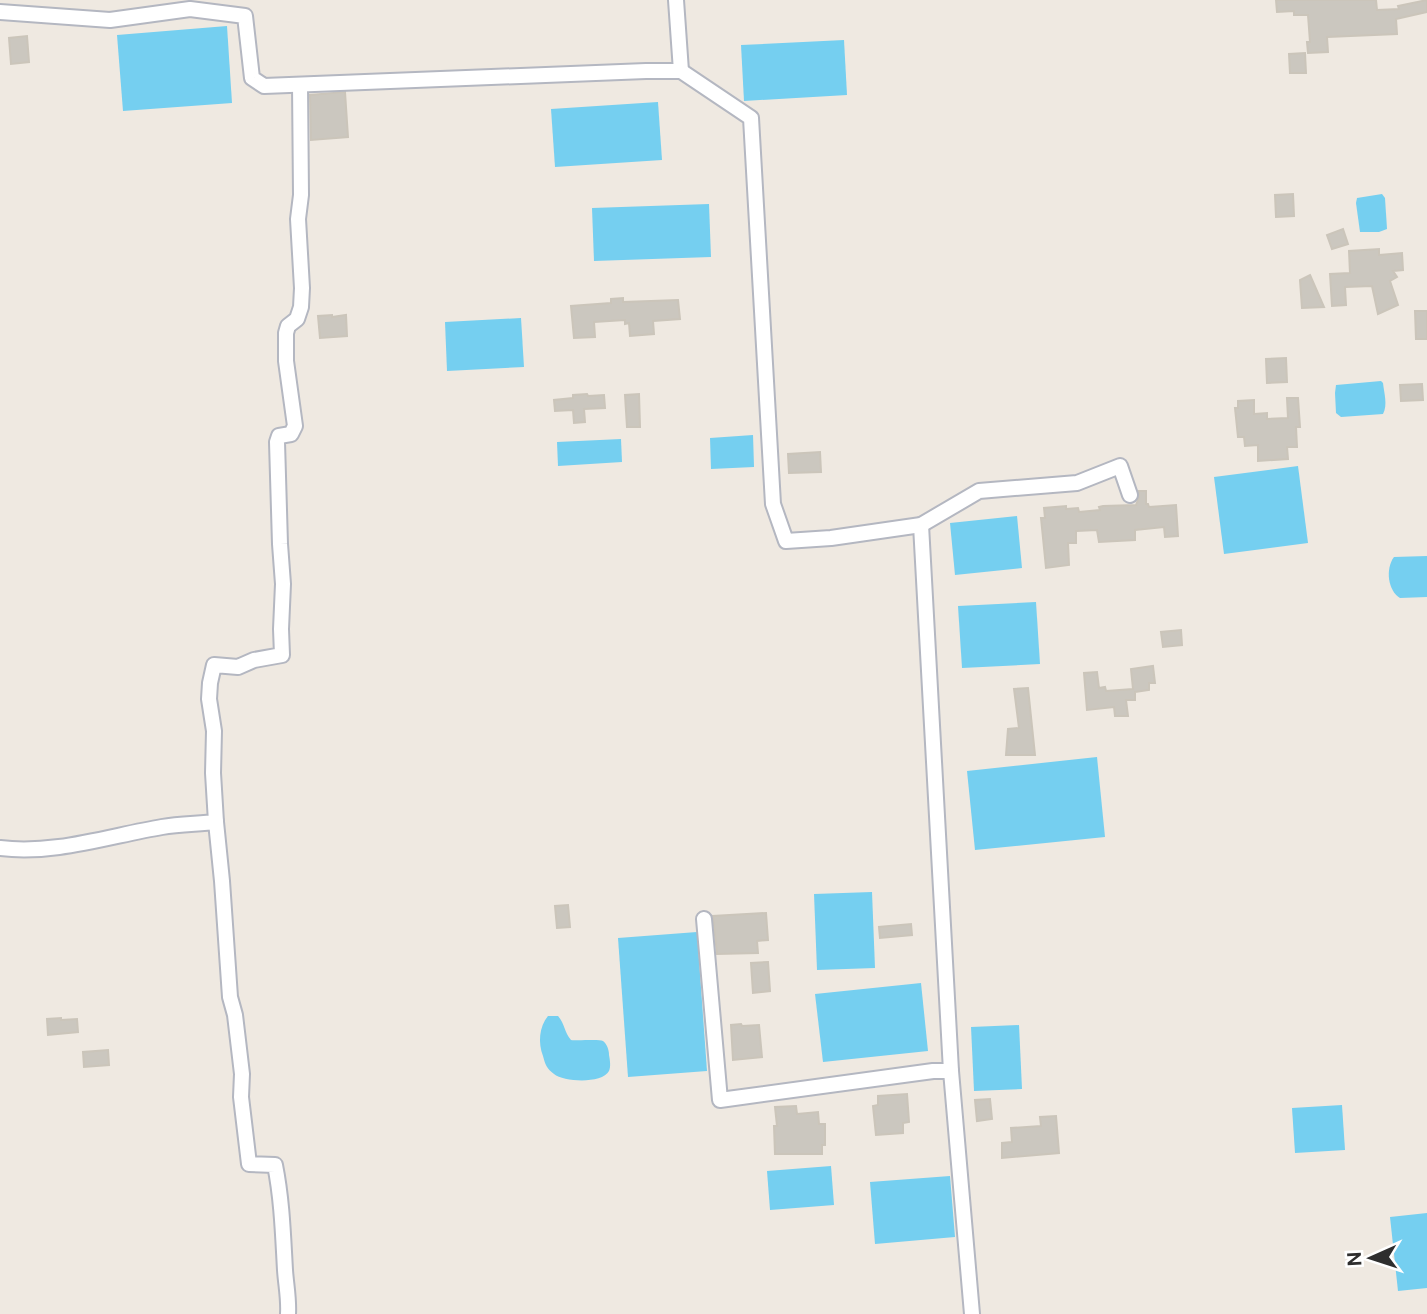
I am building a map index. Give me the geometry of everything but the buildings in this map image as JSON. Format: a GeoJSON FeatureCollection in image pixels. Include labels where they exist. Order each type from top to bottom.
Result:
{"type":"FeatureCollection","features":[{"type":"Feature","properties":{"kind":"street"},"geometry":{"type":"LineString","coordinates":[[676,0],[681,71]]}},
{"type":"Feature","properties":{"kind":"street"},"geometry":{"type":"LineString","coordinates":[[0,12],[110,20],[190,9],[246,16],[252,78],[264,86],[681,71],[751,118],[773,504],[786,541],[831,538],[921,525],[979,491],[1077,483],[1121,466],[1130,495]]}},
{"type":"Feature","properties":{"kind":"street"},"geometry":{"type":"LineString","coordinates":[[288,1314],[281,1196],[275,1165],[249,1164],[241,1097],[241,1062],[230,997],[213,773],[214,732],[209,699],[214,665],[238,667],[254,660],[282,655],[283,584],[276,442],[279,436],[291,434],[295,426],[286,361],[286,333],[288,326],[297,319],[302,297],[299,219],[300,85]]}},
{"type":"Feature","properties":{"kind":"street"},"geometry":{"type":"LineString","coordinates":[[921,525],[951,1070],[972,1314]]}},
{"type":"Feature","properties":{"kind":"street"},"geometry":{"type":"LineString","coordinates":[[0,848],[28,850],[164,826],[216,822]]}},
{"type":"Feature","properties":{"kind":"street"},"geometry":{"type":"LineString","coordinates":[[704,919],[720,1100],[951,1070]]}},
{"type":"Feature","properties":{"kind":"water"},"geometry":{"type":"Polygon","coordinates":[[[227,26],[232,103],[123,111],[117,35],[227,26]]]}},
{"type":"Feature","properties":{"kind":"water"},"geometry":{"type":"Polygon","coordinates":[[[844,40],[847,95],[744,101],[741,45],[844,40]]]}},
{"type":"Feature","properties":{"kind":"water"},"geometry":{"type":"Polygon","coordinates":[[[658,102],[662,160],[555,167],[551,109],[658,102]]]}},
{"type":"Feature","properties":{"kind":"water"},"geometry":{"type":"Polygon","coordinates":[[[1382,194],[1385,198],[1387,229],[1360,232],[1357,198],[1382,194]]]}},
{"type":"Feature","properties":{"kind":"water"},"geometry":{"type":"Polygon","coordinates":[[[709,204],[711,257],[594,261],[592,208],[709,204]]]}},
{"type":"Feature","properties":{"kind":"water"},"geometry":{"type":"Polygon","coordinates":[[[521,318],[524,367],[447,371],[445,322],[521,318]]]}},
{"type":"Feature","properties":{"kind":"water"},"geometry":{"type":"Polygon","coordinates":[[[1381,381],[1385,399],[1383,414],[1341,417],[1336,413],[1336,385],[1381,381]]]}},
{"type":"Feature","properties":{"kind":"water"},"geometry":{"type":"Polygon","coordinates":[[[753,435],[754,467],[711,469],[710,438],[753,435]]]}},
{"type":"Feature","properties":{"kind":"water"},"geometry":{"type":"Polygon","coordinates":[[[621,439],[622,462],[558,466],[557,442],[621,439]]]}},
{"type":"Feature","properties":{"kind":"water"},"geometry":{"type":"Polygon","coordinates":[[[1298,466],[1308,543],[1224,554],[1214,477],[1298,466]]]}},
{"type":"Feature","properties":{"kind":"water"},"geometry":{"type":"Polygon","coordinates":[[[1017,516],[1022,568],[955,575],[950,523],[1017,516]]]}},
{"type":"Feature","properties":{"kind":"water"},"geometry":{"type":"Polygon","coordinates":[[[1427,556],[1427,597],[1400,598],[1390,585],[1389,579],[1389,567],[1394,557],[1427,556]]]}},
{"type":"Feature","properties":{"kind":"water"},"geometry":{"type":"Polygon","coordinates":[[[1036,602],[1040,664],[962,668],[958,606],[1036,602]]]}},
{"type":"Feature","properties":{"kind":"water"},"geometry":{"type":"Polygon","coordinates":[[[1097,757],[1105,837],[975,850],[967,771],[1097,757]]]}},
{"type":"Feature","properties":{"kind":"water"},"geometry":{"type":"Polygon","coordinates":[[[872,892],[875,968],[817,970],[814,894],[872,892]]]}},
{"type":"Feature","properties":{"kind":"water"},"geometry":{"type":"Polygon","coordinates":[[[697,932],[707,1071],[628,1077],[618,938],[697,932]]]}},
{"type":"Feature","properties":{"kind":"water"},"geometry":{"type":"Polygon","coordinates":[[[921,983],[928,1051],[823,1062],[815,994],[921,983]]]}},
{"type":"Feature","properties":{"kind":"water"},"geometry":{"type":"Polygon","coordinates":[[[548,1016],[558,1016],[571,1040],[603,1041],[608,1049],[609,1071],[591,1080],[574,1080],[554,1074],[547,1066],[541,1051],[541,1030],[548,1016]]]}},
{"type":"Feature","properties":{"kind":"water"},"geometry":{"type":"Polygon","coordinates":[[[1019,1025],[1022,1089],[974,1091],[971,1027],[1019,1025]]]}},
{"type":"Feature","properties":{"kind":"water"},"geometry":{"type":"Polygon","coordinates":[[[1342,1105],[1345,1150],[1295,1153],[1292,1108],[1342,1105]]]}},
{"type":"Feature","properties":{"kind":"water"},"geometry":{"type":"Polygon","coordinates":[[[831,1166],[834,1205],[770,1210],[767,1171],[831,1166]]]}},
{"type":"Feature","properties":{"kind":"water"},"geometry":{"type":"Polygon","coordinates":[[[950,1176],[955,1237],[875,1244],[870,1182],[950,1176]]]}},
{"type":"Feature","properties":{"kind":"water"},"geometry":{"type":"Polygon","coordinates":[[[1427,1213],[1427,1288],[1398,1291],[1390,1217],[1427,1213]]]}}]}
